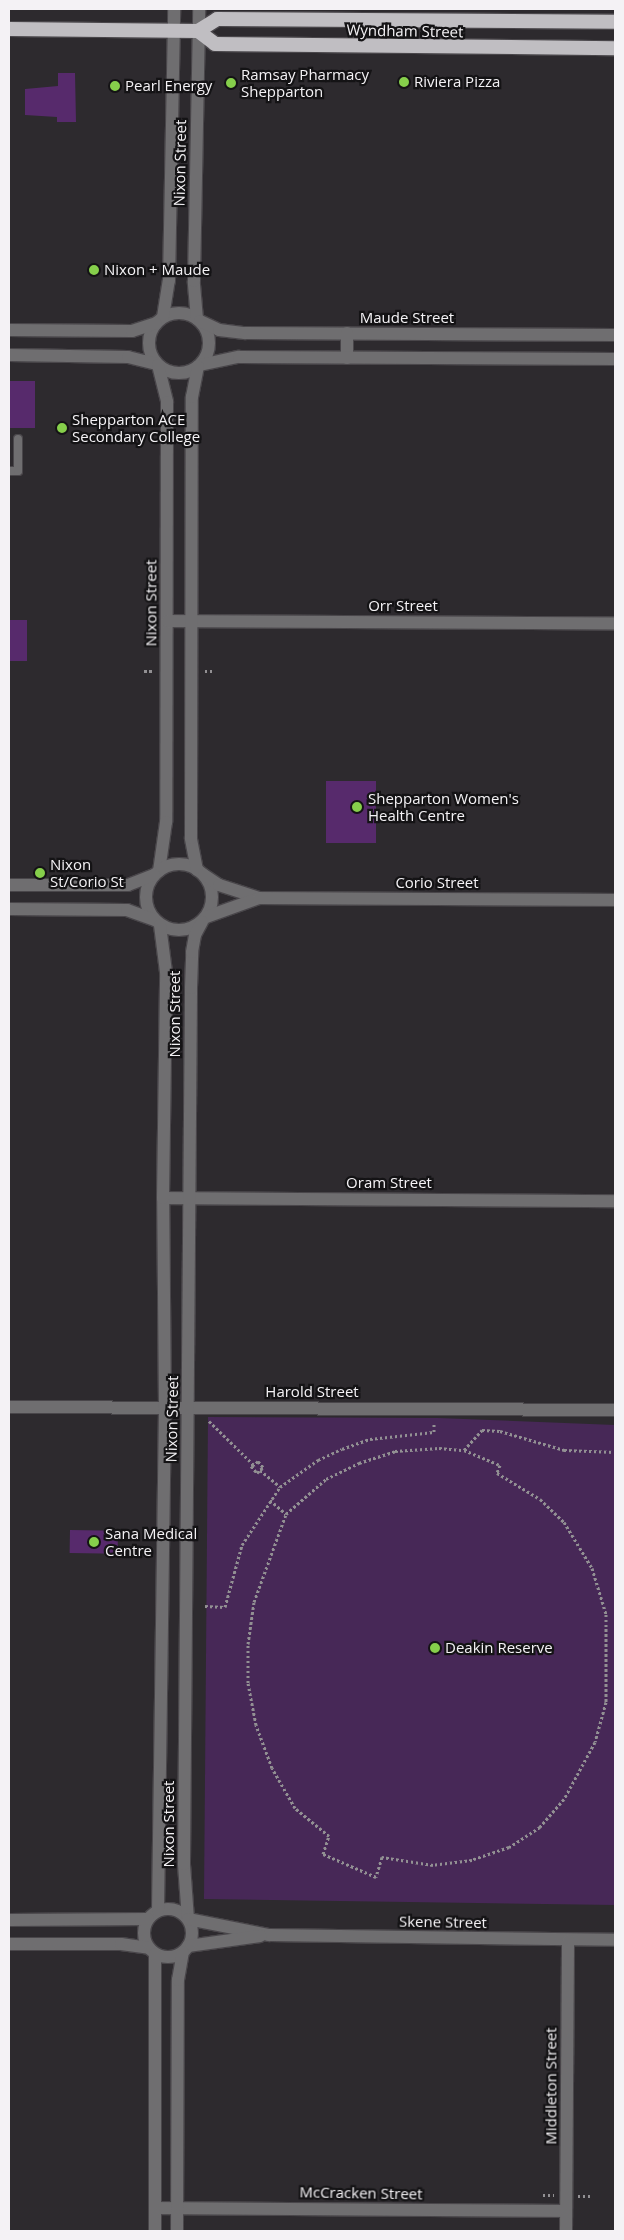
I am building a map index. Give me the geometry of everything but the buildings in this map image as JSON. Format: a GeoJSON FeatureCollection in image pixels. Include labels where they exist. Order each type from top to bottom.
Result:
{"type":"FeatureCollection","features":[{"type":"Feature","properties":{"kind":"highway","name":"Wyndham Street"},"geometry":{"type":"LineString","coordinates":[[9,29],[198,31],[217,19],[615,22]]}},
{"type":"Feature","properties":{"kind":"highway","name":"Wyndham Street"},"geometry":{"type":"LineString","coordinates":[[198,31],[215,44],[615,48]]}},
{"type":"Feature","properties":{"kind":"street","name":"Nixon Street"},"geometry":{"type":"LineString","coordinates":[[160,320],[169,281],[174,9]]}},
{"type":"Feature","properties":{"kind":"street","name":"Nixon Street"},"geometry":{"type":"LineString","coordinates":[[199,9],[194,281],[199,320]]}},
{"type":"Feature","properties":{"kind":"street"},"geometry":{"type":"LineString","coordinates":[[9,330],[132,331],[180,313],[199,320],[209,340],[209,349],[199,366],[192,397],[190,838],[201,872],[212,896],[204,919],[182,930],[158,923],[128,910],[9,909]]}},
{"type":"Feature","properties":{"kind":"street"},"geometry":{"type":"LineString","coordinates":[[157,364],[149,343],[160,320]]}},
{"type":"Feature","properties":{"kind":"street","name":"Maude Street"},"geometry":{"type":"LineString","coordinates":[[199,320],[219,330],[245,333],[615,335]]}},
{"type":"Feature","properties":{"kind":"street"},"geometry":{"type":"LineString","coordinates":[[347,333],[347,358]]}},
{"type":"Feature","properties":{"kind":"street"},"geometry":{"type":"LineString","coordinates":[[497,334],[497,358]]}},
{"type":"Feature","properties":{"kind":"street"},"geometry":{"type":"LineString","coordinates":[[9,355],[128,357],[157,364],[173,373],[190,371],[199,366],[239,357],[615,359]]}},
{"type":"Feature","properties":{"kind":"street","name":"Nixon Street"},"geometry":{"type":"LineString","coordinates":[[157,364],[167,402],[166,822],[157,873]]}},
{"type":"Feature","properties":{"kind":"street","name":"Orr Street"},"geometry":{"type":"LineString","coordinates":[[167,621],[615,623]]}},
{"type":"Feature","properties":{"kind":"street"},"geometry":{"type":"LineString","coordinates":[[9,885],[128,885],[178,864],[201,872]]}},
{"type":"Feature","properties":{"kind":"street","name":"Corio Street"},"geometry":{"type":"LineString","coordinates":[[201,872],[219,885],[259,898],[615,900]]}},
{"type":"Feature","properties":{"kind":"street"},"geometry":{"type":"LineString","coordinates":[[157,873],[146,898],[158,923]]}},
{"type":"Feature","properties":{"kind":"street","name":"Corio Street"},"geometry":{"type":"LineString","coordinates":[[204,919],[259,898]]}},
{"type":"Feature","properties":{"kind":"street","name":"Nixon Street"},"geometry":{"type":"LineString","coordinates":[[188,1919],[184,1854],[192,952],[195,935],[204,919]]}},
{"type":"Feature","properties":{"kind":"street","name":"Nixon Street"},"geometry":{"type":"LineString","coordinates":[[158,923],[166,972],[163,1198],[165,1408],[158,1910]]}},
{"type":"Feature","properties":{"kind":"street","name":"Oram Street"},"geometry":{"type":"LineString","coordinates":[[163,1198],[615,1202]]}},
{"type":"Feature","properties":{"kind":"street","name":"Harold Street"},"geometry":{"type":"LineString","coordinates":[[9,1407],[615,1410]]}},
{"type":"Feature","properties":{"kind":"street"},"geometry":{"type":"LineString","coordinates":[[155,2231],[152,1951],[144,1930],[148,1919],[158,1910],[174,1910],[188,1919],[192,1933],[178,1980],[177,2231]]}},
{"type":"Feature","properties":{"kind":"street"},"geometry":{"type":"LineString","coordinates":[[9,1920],[148,1919]]}},
{"type":"Feature","properties":{"kind":"street","name":"Skene Street"},"geometry":{"type":"LineString","coordinates":[[188,1919],[269,1934],[615,1940]]}},
{"type":"Feature","properties":{"kind":"street","name":"Skene Street"},"geometry":{"type":"LineString","coordinates":[[186,1949],[269,1934]]}},
{"type":"Feature","properties":{"kind":"street","name":"Middleton Street"},"geometry":{"type":"LineString","coordinates":[[566,2231],[568,1940]]}},
{"type":"Feature","properties":{"kind":"street"},"geometry":{"type":"LineString","coordinates":[[9,1944],[121,1944],[152,1951],[169,1958],[186,1949]]}},
{"type":"Feature","properties":{"kind":"street","name":"McCracken Street"},"geometry":{"type":"LineString","coordinates":[[156,2208],[566,2211]]}},
{"type":"Feature","properties":{"kind":"lane"},"geometry":{"type":"LineString","coordinates":[[9,471],[18,471],[18,439]]}},
{"type":"Feature","properties":{"kind":"path"},"geometry":{"type":"LineString","coordinates":[[205,1606],[224,1607],[242,1546],[280,1487],[318,1460],[352,1446],[393,1435],[434,1432],[434,1409]]}},
{"type":"Feature","properties":{"kind":"path"},"geometry":{"type":"LineString","coordinates":[[206,1419],[254,1464],[252,1466],[257,1473],[260,1470],[280,1487]]}},
{"type":"Feature","properties":{"kind":"path"},"geometry":{"type":"LineString","coordinates":[[464,1450],[482,1430],[500,1431],[564,1450],[615,1452]]}},
{"type":"Feature","properties":{"kind":"path"},"geometry":{"type":"LineString","coordinates":[[423,1448],[464,1450],[500,1465],[497,1473],[552,1507],[580,1545],[592,1568],[606,1614],[608,1662],[606,1702],[595,1742],[564,1799],[540,1827],[509,1847],[472,1860],[433,1865],[382,1857],[376,1877],[322,1854],[329,1836],[295,1808],[272,1768],[256,1725],[248,1683],[248,1644],[254,1602],[286,1514],[326,1479],[359,1462],[395,1451],[423,1448]]}},
{"type":"Feature","properties":{"kind":"path"},"geometry":{"type":"LineString","coordinates":[[270,1500],[286,1514]]}},
{"type":"Feature","properties":{"kind":"shaded area","name":"Deakin Reserve"},"geometry":{"type":"Polygon","coordinates":[[[208,1417],[438,1418],[615,1425],[615,1905],[204,1899],[208,1417]]]}},
{"type":"Feature","properties":{"kind":"place","name":"Riviera Pizza"},"geometry":{"type":"Point","coordinates":[404,82]}},
{"type":"Feature","properties":{"kind":"place","name":"Ramsay Pharmacy Shepparton"},"geometry":{"type":"Point","coordinates":[231,83]}},
{"type":"Feature","properties":{"kind":"place","name":"Pearl Energy"},"geometry":{"type":"Point","coordinates":[115,86]}},
{"type":"Feature","properties":{"kind":"place","name":"Nixon + Maude"},"geometry":{"type":"Point","coordinates":[94,270]}},
{"type":"Feature","properties":{"kind":"place","name":"Shepparton ACE Secondary College"},"geometry":{"type":"Point","coordinates":[62,428]}},
{"type":"Feature","properties":{"kind":"place","name":"Shepparton Women's Health Centre"},"geometry":{"type":"Point","coordinates":[357,807]}},
{"type":"Feature","properties":{"kind":"place","name":"Nixon St/Corio St"},"geometry":{"type":"Point","coordinates":[40,873]}},
{"type":"Feature","properties":{"kind":"place","name":"Sana Medical Centre"},"geometry":{"type":"Point","coordinates":[94,1542]}},
{"type":"Feature","properties":{"kind":"place","name":"Deakin Reserve"},"geometry":{"type":"Point","coordinates":[435,1648]}}]}
